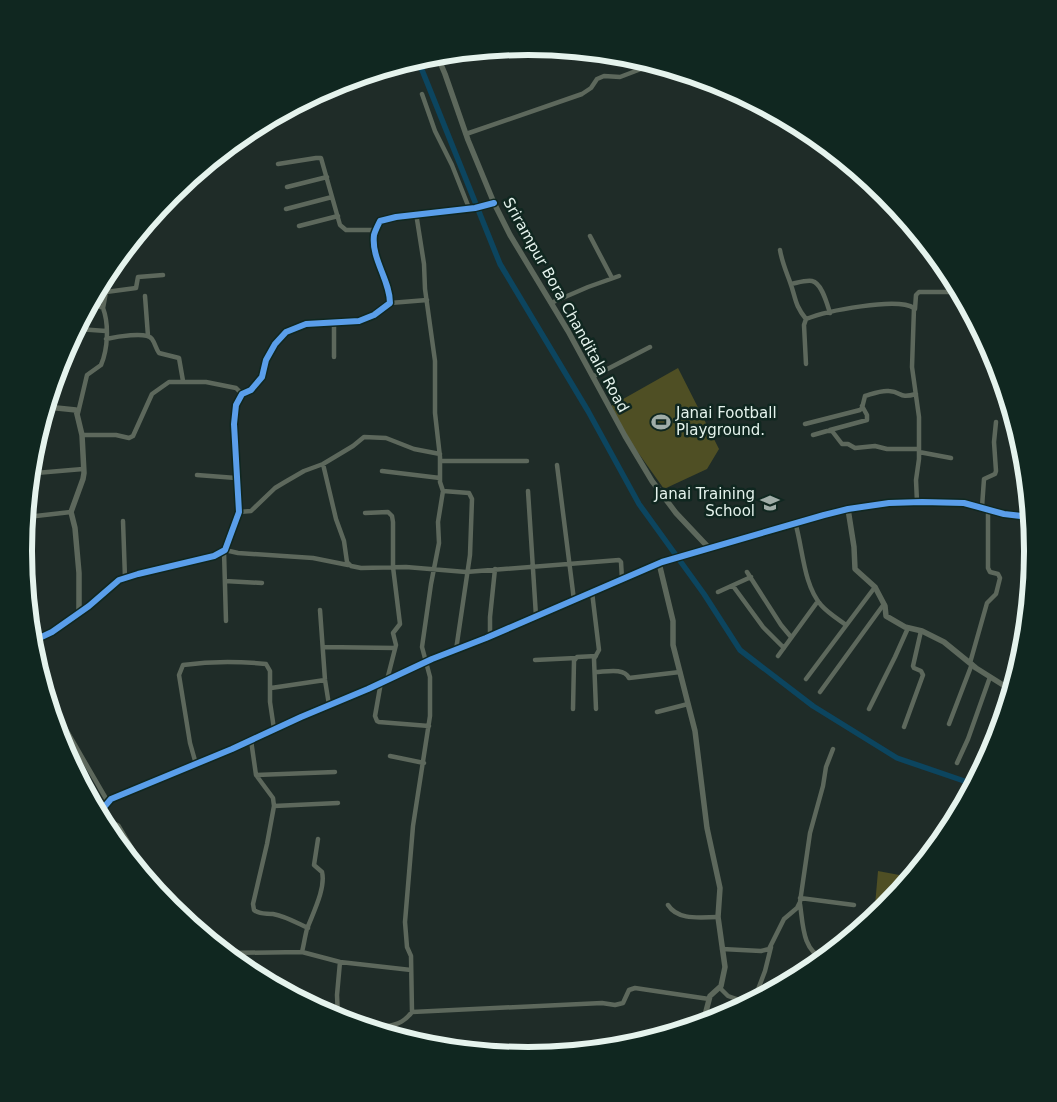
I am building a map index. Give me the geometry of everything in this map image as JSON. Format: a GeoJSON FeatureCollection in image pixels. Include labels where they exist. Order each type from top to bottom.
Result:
{"type":"FeatureCollection","features":[{"type":"Feature","properties":{"kind":"street","name":"Srirampur Bora Chanditala Road"},"geometry":{"type":"LineString","coordinates":[[441,63],[494,204],[530,269],[594,376],[625,436],[652,481],[676,514],[709,548]]}},
{"type":"Feature","properties":{"kind":"street"},"geometry":{"type":"LineString","coordinates":[[466,134],[582,94],[591,88],[597,79],[604,76],[620,77],[642,69]]}},
{"type":"Feature","properties":{"kind":"street"},"geometry":{"type":"LineString","coordinates":[[422,94],[435,131],[472,208]]}},
{"type":"Feature","properties":{"kind":"street"},"geometry":{"type":"LineString","coordinates":[[278,164],[319,158],[322,160],[340,225],[346,230],[376,230]]}},
{"type":"Feature","properties":{"kind":"street"},"geometry":{"type":"LineString","coordinates":[[287,187],[327,177]]}},
{"type":"Feature","properties":{"kind":"street"},"geometry":{"type":"LineString","coordinates":[[286,209],[332,197]]}},
{"type":"Feature","properties":{"kind":"street"},"geometry":{"type":"LineString","coordinates":[[390,303],[390,295],[375,251],[374,234],[380,221],[416,214],[494,204]]}},
{"type":"Feature","properties":{"kind":"street"},"geometry":{"type":"LineString","coordinates":[[388,1026],[407,1020],[412,1012],[411,956],[405,922],[413,826],[429,726],[430,677],[422,647],[439,543],[438,522],[443,491],[440,487],[435,361],[424,264],[416,214]]}},
{"type":"Feature","properties":{"kind":"street"},"geometry":{"type":"LineString","coordinates":[[299,226],[338,216]]}},
{"type":"Feature","properties":{"kind":"street"},"geometry":{"type":"LineString","coordinates":[[590,236],[612,278]]}},
{"type":"Feature","properties":{"kind":"street"},"geometry":{"type":"LineString","coordinates":[[780,250],[796,305],[806,319]]}},
{"type":"Feature","properties":{"kind":"street"},"geometry":{"type":"LineString","coordinates":[[79,612],[79,574],[75,528],[71,512],[83,479],[84,469],[82,435],[79,427],[78,413],[85,380],[90,372],[101,365],[106,339],[106,318],[103,308],[106,292],[133,289],[137,286],[138,277],[163,275]]}},
{"type":"Feature","properties":{"kind":"street"},"geometry":{"type":"LineString","coordinates":[[551,303],[619,276]]}},
{"type":"Feature","properties":{"kind":"street"},"geometry":{"type":"LineString","coordinates":[[791,284],[808,281],[815,282],[819,286],[830,313]]}},
{"type":"Feature","properties":{"kind":"street"},"geometry":{"type":"LineString","coordinates":[[917,502],[916,480],[920,417],[912,367],[916,295],[919,292],[951,292]]}},
{"type":"Feature","properties":{"kind":"street"},"geometry":{"type":"LineString","coordinates":[[145,296],[148,336]]}},
{"type":"Feature","properties":{"kind":"street"},"geometry":{"type":"LineString","coordinates":[[226,621],[225,551],[239,512],[234,424],[236,405],[242,394],[251,390],[262,377],[266,360],[275,344],[286,332],[306,324],[359,321],[390,303],[427,300]]}},
{"type":"Feature","properties":{"kind":"street"},"geometry":{"type":"LineString","coordinates":[[806,319],[868,304],[912,306],[914,310]]}},
{"type":"Feature","properties":{"kind":"street"},"geometry":{"type":"LineString","coordinates":[[98,306],[103,308]]}},
{"type":"Feature","properties":{"kind":"street"},"geometry":{"type":"LineString","coordinates":[[806,319],[804,325],[806,364]]}},
{"type":"Feature","properties":{"kind":"street"},"geometry":{"type":"LineString","coordinates":[[334,323],[334,357]]}},
{"type":"Feature","properties":{"kind":"street"},"geometry":{"type":"LineString","coordinates":[[85,330],[106,331]]}},
{"type":"Feature","properties":{"kind":"street"},"geometry":{"type":"LineString","coordinates":[[106,339],[136,335],[148,336],[152,339],[159,353],[179,358],[182,381]]}},
{"type":"Feature","properties":{"kind":"street"},"geometry":{"type":"LineString","coordinates":[[594,376],[650,348]]}},
{"type":"Feature","properties":{"kind":"street"},"geometry":{"type":"LineString","coordinates":[[82,435],[129,438],[132,436],[152,394],[169,382],[206,382],[236,388],[242,394]]}},
{"type":"Feature","properties":{"kind":"street"},"geometry":{"type":"LineString","coordinates":[[805,424],[860,410],[865,396],[882,391],[891,391],[902,397],[916,394]]}},
{"type":"Feature","properties":{"kind":"street"},"geometry":{"type":"LineString","coordinates":[[813,435],[867,420],[868,415],[862,406]]}},
{"type":"Feature","properties":{"kind":"street"},"geometry":{"type":"LineString","coordinates":[[54,407],[73,409],[78,413]]}},
{"type":"Feature","properties":{"kind":"street"},"geometry":{"type":"LineString","coordinates":[[949,724],[971,664],[987,604],[996,594],[1000,578],[998,574],[990,572],[988,568],[984,479],[996,471],[994,442],[996,422]]}},
{"type":"Feature","properties":{"kind":"street"},"geometry":{"type":"LineString","coordinates":[[829,430],[834,433],[842,444],[848,444],[855,448],[875,446],[887,449],[919,450],[951,458]]}},
{"type":"Feature","properties":{"kind":"street"},"geometry":{"type":"LineString","coordinates":[[239,512],[251,511],[275,488],[304,471],[323,464],[364,437],[386,438],[414,449],[440,454]]}},
{"type":"Feature","properties":{"kind":"street"},"geometry":{"type":"LineString","coordinates":[[440,461],[527,461]]}},
{"type":"Feature","properties":{"kind":"street"},"geometry":{"type":"LineString","coordinates":[[323,464],[336,519],[344,541],[347,562],[350,565]]}},
{"type":"Feature","properties":{"kind":"street"},"geometry":{"type":"LineString","coordinates":[[558,466],[568,565],[574,600]]}},
{"type":"Feature","properties":{"kind":"street"},"geometry":{"type":"LineString","coordinates":[[39,473],[84,469]]}},
{"type":"Feature","properties":{"kind":"street"},"geometry":{"type":"LineString","coordinates":[[382,471],[440,478]]}},
{"type":"Feature","properties":{"kind":"street"},"geometry":{"type":"LineString","coordinates":[[197,475],[236,478]]}},
{"type":"Feature","properties":{"kind":"street"},"geometry":{"type":"LineString","coordinates":[[443,491],[469,494],[472,499],[470,554],[456,650]]}},
{"type":"Feature","properties":{"kind":"street"},"geometry":{"type":"LineString","coordinates":[[528,491],[536,616]]}},
{"type":"Feature","properties":{"kind":"street"},"geometry":{"type":"LineString","coordinates":[[104,808],[111,799],[196,764],[426,662],[665,561],[796,522],[848,509],[889,503],[964,503],[1004,514],[1023,516]]}},
{"type":"Feature","properties":{"kind":"street"},"geometry":{"type":"LineString","coordinates":[[848,509],[854,547],[855,570],[876,587],[884,604],[886,616],[908,628],[920,630],[944,642],[971,664],[1006,687]]}},
{"type":"Feature","properties":{"kind":"street"},"geometry":{"type":"LineString","coordinates":[[364,513],[385,511],[392,516],[394,539],[393,567],[400,615],[399,627],[393,633],[395,648],[387,680]]}},
{"type":"Feature","properties":{"kind":"street"},"geometry":{"type":"LineString","coordinates":[[34,516],[71,512]]}},
{"type":"Feature","properties":{"kind":"street"},"geometry":{"type":"LineString","coordinates":[[123,521],[125,578]]}},
{"type":"Feature","properties":{"kind":"street"},"geometry":{"type":"LineString","coordinates":[[796,522],[805,565],[818,601],[846,625]]}},
{"type":"Feature","properties":{"kind":"street"},"geometry":{"type":"LineString","coordinates":[[40,638],[52,632],[90,606],[118,580],[207,558],[225,551],[313,558],[360,568],[434,568],[466,572],[619,560],[621,562],[622,579]]}},
{"type":"Feature","properties":{"kind":"street"},"geometry":{"type":"LineString","coordinates":[[659,563],[673,621],[673,645],[695,731],[708,828],[720,888],[718,917],[725,967],[720,988],[710,996],[705,1014]]}},
{"type":"Feature","properties":{"kind":"street"},"geometry":{"type":"LineString","coordinates":[[490,636],[495,569]]}},
{"type":"Feature","properties":{"kind":"street"},"geometry":{"type":"LineString","coordinates":[[747,572],[781,625],[791,637]]}},
{"type":"Feature","properties":{"kind":"street"},"geometry":{"type":"LineString","coordinates":[[718,592],[751,577]]}},
{"type":"Feature","properties":{"kind":"street"},"geometry":{"type":"LineString","coordinates":[[225,580],[262,582]]}},
{"type":"Feature","properties":{"kind":"street"},"geometry":{"type":"LineString","coordinates":[[733,586],[763,628],[784,648]]}},
{"type":"Feature","properties":{"kind":"street"},"geometry":{"type":"LineString","coordinates":[[806,679],[876,587]]}},
{"type":"Feature","properties":{"kind":"street"},"geometry":{"type":"LineString","coordinates":[[592,592],[599,650],[596,656],[595,672],[596,709]]}},
{"type":"Feature","properties":{"kind":"street"},"geometry":{"type":"LineString","coordinates":[[778,656],[818,601]]}},
{"type":"Feature","properties":{"kind":"street"},"geometry":{"type":"LineString","coordinates":[[820,692],[884,604]]}},
{"type":"Feature","properties":{"kind":"street"},"geometry":{"type":"LineString","coordinates":[[320,610],[325,680],[329,705]]}},
{"type":"Feature","properties":{"kind":"street"},"geometry":{"type":"LineString","coordinates":[[869,709],[908,628]]}},
{"type":"Feature","properties":{"kind":"street"},"geometry":{"type":"LineString","coordinates":[[904,727],[923,675],[921,671],[913,666],[920,630]]}},
{"type":"Feature","properties":{"kind":"street"},"geometry":{"type":"LineString","coordinates":[[323,647],[395,648]]}},
{"type":"Feature","properties":{"kind":"street"},"geometry":{"type":"LineString","coordinates":[[534,660],[596,656]]}},
{"type":"Feature","properties":{"kind":"street"},"geometry":{"type":"LineString","coordinates":[[573,709],[573,667],[576,658]]}},
{"type":"Feature","properties":{"kind":"street"},"geometry":{"type":"LineString","coordinates":[[196,764],[190,742],[180,683],[179,675],[183,665],[207,662],[266,664],[270,671],[270,702],[274,729]]}},
{"type":"Feature","properties":{"kind":"street"},"geometry":{"type":"LineString","coordinates":[[595,672],[623,672],[628,674],[629,678],[680,672]]}},
{"type":"Feature","properties":{"kind":"street"},"geometry":{"type":"LineString","coordinates":[[957,762],[968,739],[990,677]]}},
{"type":"Feature","properties":{"kind":"street"},"geometry":{"type":"LineString","coordinates":[[271,688],[325,680]]}},
{"type":"Feature","properties":{"kind":"street"},"geometry":{"type":"LineString","coordinates":[[381,682],[375,716],[376,721],[429,726]]}},
{"type":"Feature","properties":{"kind":"street"},"geometry":{"type":"LineString","coordinates":[[657,712],[688,704]]}},
{"type":"Feature","properties":{"kind":"street"},"geometry":{"type":"LineString","coordinates":[[66,729],[108,802]]}},
{"type":"Feature","properties":{"kind":"street"},"geometry":{"type":"LineString","coordinates":[[251,740],[256,775],[273,798],[274,806],[253,904],[254,910],[261,913],[274,914],[308,928]]}},
{"type":"Feature","properties":{"kind":"street"},"geometry":{"type":"LineString","coordinates":[[758,990],[771,947],[784,919],[797,908],[800,900],[810,833],[826,768],[833,749]]}},
{"type":"Feature","properties":{"kind":"street"},"geometry":{"type":"LineString","coordinates":[[390,756],[424,763]]}},
{"type":"Feature","properties":{"kind":"street"},"geometry":{"type":"LineString","coordinates":[[256,775],[334,772]]}},
{"type":"Feature","properties":{"kind":"street"},"geometry":{"type":"LineString","coordinates":[[274,806],[338,803]]}},
{"type":"Feature","properties":{"kind":"street"},"geometry":{"type":"LineString","coordinates":[[114,824],[118,826],[129,845]]}},
{"type":"Feature","properties":{"kind":"street"},"geometry":{"type":"LineString","coordinates":[[302,952],[322,884],[322,872],[314,865],[318,839]]}},
{"type":"Feature","properties":{"kind":"street"},"geometry":{"type":"LineString","coordinates":[[800,900],[854,905]]}},
{"type":"Feature","properties":{"kind":"street"},"geometry":{"type":"LineString","coordinates":[[800,900],[803,930],[809,947],[816,955]]}},
{"type":"Feature","properties":{"kind":"street"},"geometry":{"type":"LineString","coordinates":[[668,905],[671,911],[678,915],[718,917]]}},
{"type":"Feature","properties":{"kind":"street"},"geometry":{"type":"LineString","coordinates":[[722,949],[761,951],[771,947]]}},
{"type":"Feature","properties":{"kind":"street"},"geometry":{"type":"LineString","coordinates":[[241,953],[302,952],[340,962],[411,970]]}},
{"type":"Feature","properties":{"kind":"street"},"geometry":{"type":"LineString","coordinates":[[338,1009],[340,962]]}},
{"type":"Feature","properties":{"kind":"street"},"geometry":{"type":"LineString","coordinates":[[412,1012],[602,1003],[615,1005],[623,1003],[629,990],[635,988],[709,999]]}},
{"type":"Feature","properties":{"kind":"street"},"geometry":{"type":"LineString","coordinates":[[720,988],[728,996],[739,1000]]}},
{"type":"Feature","properties":{"kind":"shaded area","name":"Janai Football Playground."},"geometry":{"type":"Polygon","coordinates":[[[678,368],[719,449],[707,469],[664,489],[627,437],[609,407],[678,368]]]}},
{"type":"Feature","properties":{"kind":"shaded area"},"geometry":{"type":"Polygon","coordinates":[[[878,871],[903,876],[879,902],[875,906],[878,871]]]}},
{"type":"Feature","properties":{"kind":"waterway"},"geometry":{"type":"LineString","coordinates":[[421,67],[500,264],[588,411],[639,504],[704,594],[740,650],[813,706],[897,758],[967,782]]}},
{"type":"Feature","properties":{"kind":"cycle path"},"geometry":{"type":"LineString","coordinates":[[40,638],[52,632],[89,606],[119,580],[214,556],[225,550],[239,512],[234,424],[236,405],[242,394],[251,390],[262,377],[266,360],[275,344],[286,332],[306,324],[359,321],[374,315],[390,303],[387,286],[375,253],[374,235],[380,221],[396,217],[475,208],[494,203]]}},
{"type":"Feature","properties":{"kind":"cycle path"},"geometry":{"type":"LineString","coordinates":[[104,808],[111,799],[232,749],[432,659],[486,638],[662,562],[824,515],[848,509],[889,503],[964,503],[1004,514],[1023,516]]}},
{"type":"Feature","properties":{"kind":"place","name":"Janai Football Playground."},"geometry":{"type":"Point","coordinates":[661,422]}},
{"type":"Feature","properties":{"kind":"place","name":"Janai Training School"},"geometry":{"type":"Point","coordinates":[770,503]}}]}
